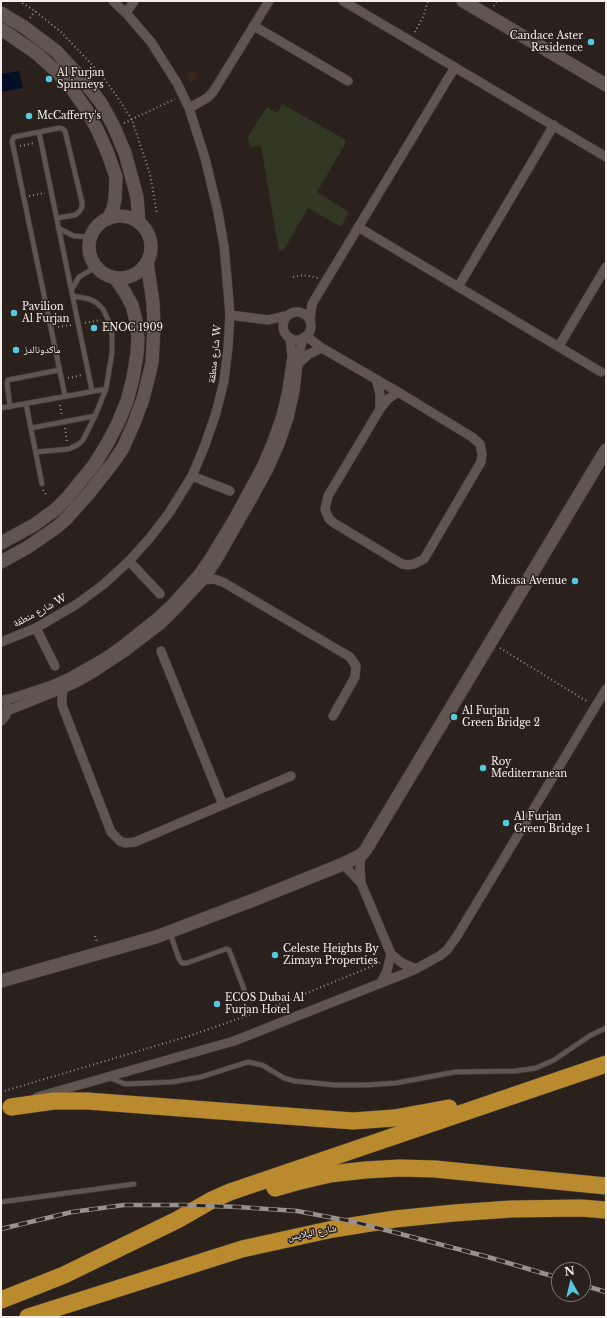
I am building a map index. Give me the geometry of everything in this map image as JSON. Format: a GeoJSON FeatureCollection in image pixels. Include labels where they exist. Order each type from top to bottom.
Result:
{"type":"FeatureCollection","features":[{"type":"Feature","properties":{"kind":"highway"},"geometry":{"type":"LineString","coordinates":[[1,1300],[64,1275],[177,1220],[212,1200],[230,1192],[606,1064]]}},
{"type":"Feature","properties":{"kind":"highway"},"geometry":{"type":"LineString","coordinates":[[6,1109],[54,1101],[86,1101],[353,1121],[394,1118],[451,1108],[477,1107]]}},
{"type":"Feature","properties":{"kind":"highway"},"geometry":{"type":"LineString","coordinates":[[177,1220],[296,1182],[330,1174],[365,1170],[400,1168],[435,1169],[606,1186]]}},
{"type":"Feature","properties":{"kind":"highway","name":"شارع اليلايس"},"geometry":{"type":"LineString","coordinates":[[28,1317],[242,1249],[333,1229],[395,1219],[462,1212],[511,1209],[581,1208],[606,1210]]}},
{"type":"Feature","properties":{"kind":"street","name":"شارع منطقة W"},"geometry":{"type":"LineString","coordinates":[[1,642],[36,628],[77,604],[104,584],[129,561],[149,539],[169,513],[192,476],[210,432],[224,381],[230,315],[224,246],[218,212],[205,158],[189,108],[163,59],[151,42],[126,13],[113,1]]}},
{"type":"Feature","properties":{"kind":"street"},"geometry":{"type":"LineString","coordinates":[[126,13],[134,1]]}},
{"type":"Feature","properties":{"kind":"street"},"geometry":{"type":"LineString","coordinates":[[189,108],[207,98],[213,92],[269,1]]}},
{"type":"Feature","properties":{"kind":"street"},"geometry":{"type":"LineString","coordinates":[[344,1],[606,157]]}},
{"type":"Feature","properties":{"kind":"street"},"geometry":{"type":"LineString","coordinates":[[463,1],[606,85]]}},
{"type":"Feature","properties":{"kind":"street"},"geometry":{"type":"LineString","coordinates":[[1,14],[24,27],[56,51],[84,81],[100,103],[114,128],[125,153],[133,180],[139,223]]}},
{"type":"Feature","properties":{"kind":"street"},"geometry":{"type":"LineString","coordinates":[[254,26],[348,81]]}},
{"type":"Feature","properties":{"kind":"street"},"geometry":{"type":"LineString","coordinates":[[1,29],[36,53],[55,70],[72,89],[86,109],[98,131],[116,177],[115,199],[113,209],[108,219]]}},
{"type":"Feature","properties":{"kind":"street"},"geometry":{"type":"LineString","coordinates":[[7,711],[48,695],[92,674],[145,638],[178,610],[216,564],[269,469],[280,444],[293,398],[298,364],[305,337],[311,329],[310,320],[312,304],[455,67]]}},
{"type":"Feature","properties":{"kind":"street"},"geometry":{"type":"LineString","coordinates":[[458,287],[554,125]]}},
{"type":"Feature","properties":{"kind":"street"},"geometry":{"type":"LineString","coordinates":[[124,216],[132,218],[139,223],[147,233],[151,245],[150,254],[143,268],[137,273],[122,278],[115,278],[106,275],[98,269],[93,262],[89,246],[90,237],[100,223],[108,219],[124,216]]}},
{"type":"Feature","properties":{"kind":"street"},"geometry":{"type":"LineString","coordinates":[[358,227],[601,372]]}},
{"type":"Feature","properties":{"kind":"street"},"geometry":{"type":"LineString","coordinates":[[1,562],[28,547],[66,519],[90,492],[123,448],[143,399],[152,363],[154,326],[153,303],[147,262]]}},
{"type":"Feature","properties":{"kind":"street"},"geometry":{"type":"LineString","coordinates":[[559,346],[606,266]]}},
{"type":"Feature","properties":{"kind":"street"},"geometry":{"type":"LineString","coordinates":[[4,540],[45,518],[67,498],[94,465],[118,423],[133,378],[138,338],[132,305],[115,278]]}},
{"type":"Feature","properties":{"kind":"street"},"geometry":{"type":"LineString","coordinates":[[282,328],[283,320],[290,312],[299,311],[312,304]]}},
{"type":"Feature","properties":{"kind":"street"},"geometry":{"type":"LineString","coordinates":[[299,311],[306,314],[310,320]]}},
{"type":"Feature","properties":{"kind":"street"},"geometry":{"type":"LineString","coordinates":[[230,315],[268,320],[286,316]]}},
{"type":"Feature","properties":{"kind":"street"},"geometry":{"type":"LineString","coordinates":[[268,320],[282,328],[286,336],[294,340],[305,337],[322,348],[398,392],[477,440],[480,444],[482,454],[481,462],[424,559],[414,564],[402,564],[334,523],[330,519],[325,509],[328,496],[380,409],[388,399],[398,392]]}},
{"type":"Feature","properties":{"kind":"street"},"geometry":{"type":"LineString","coordinates":[[2,698],[13,698],[52,685],[70,677],[105,657],[156,618],[197,575],[235,516],[262,465],[272,441],[281,416],[287,390],[292,356],[290,338]]}},
{"type":"Feature","properties":{"kind":"street"},"geometry":{"type":"LineString","coordinates":[[298,364],[309,354],[322,348]]}},
{"type":"Feature","properties":{"kind":"street"},"geometry":{"type":"LineString","coordinates":[[376,379],[380,394],[380,409]]}},
{"type":"Feature","properties":{"kind":"street"},"geometry":{"type":"LineString","coordinates":[[1,982],[169,932],[256,899],[343,864],[361,855],[365,851],[606,450]]}},
{"type":"Feature","properties":{"kind":"street"},"geometry":{"type":"LineString","coordinates":[[192,476],[230,491]]}},
{"type":"Feature","properties":{"kind":"street"},"geometry":{"type":"LineString","coordinates":[[129,561],[160,594]]}},
{"type":"Feature","properties":{"kind":"street"},"geometry":{"type":"LineString","coordinates":[[216,564],[218,573],[223,582]]}},
{"type":"Feature","properties":{"kind":"street"},"geometry":{"type":"LineString","coordinates":[[204,580],[214,579],[223,582],[347,655],[352,660],[356,669],[355,677],[333,716]]}},
{"type":"Feature","properties":{"kind":"street"},"geometry":{"type":"LineString","coordinates":[[36,628],[55,666]]}},
{"type":"Feature","properties":{"kind":"street"},"geometry":{"type":"LineString","coordinates":[[161,651],[223,805]]}},
{"type":"Feature","properties":{"kind":"street"},"geometry":{"type":"LineString","coordinates":[[64,688],[62,705],[111,832],[120,841],[125,843],[135,842],[291,776]]}},
{"type":"Feature","properties":{"kind":"street"},"geometry":{"type":"LineString","coordinates":[[6,1109],[44,1094],[234,1040],[381,983],[416,968],[441,955],[453,943],[606,689]]}},
{"type":"Feature","properties":{"kind":"street"},"geometry":{"type":"LineString","coordinates":[[48,695],[62,705]]}},
{"type":"Feature","properties":{"kind":"street"},"geometry":{"type":"LineString","coordinates":[[1,721],[6,715],[8,707],[2,698]]}},
{"type":"Feature","properties":{"kind":"street"},"geometry":{"type":"LineString","coordinates":[[361,855],[361,883]]}},
{"type":"Feature","properties":{"kind":"street"},"geometry":{"type":"LineString","coordinates":[[343,864],[361,883],[391,954],[402,963],[416,968]]}},
{"type":"Feature","properties":{"kind":"street"},"geometry":{"type":"LineString","coordinates":[[381,983],[389,964],[391,954]]}},
{"type":"Feature","properties":{"kind":"lane"},"geometry":{"type":"LineString","coordinates":[[57,218],[75,215],[79,212],[82,206],[65,131],[61,128],[12,137],[65,396]]}},
{"type":"Feature","properties":{"kind":"lane"},"geometry":{"type":"LineString","coordinates":[[39,132],[92,391]]}},
{"type":"Feature","properties":{"kind":"lane"},"geometry":{"type":"LineString","coordinates":[[60,229],[74,236],[90,237]]}},
{"type":"Feature","properties":{"kind":"lane"},"geometry":{"type":"LineString","coordinates":[[72,289],[79,276],[91,270],[98,269]]}},
{"type":"Feature","properties":{"kind":"lane"},"geometry":{"type":"LineString","coordinates":[[36,452],[69,449],[79,444],[83,440],[95,416],[106,389],[112,353],[112,335],[109,322],[103,309],[97,303],[89,299],[73,296]]}},
{"type":"Feature","properties":{"kind":"lane"},"geometry":{"type":"LineString","coordinates":[[10,406],[8,380],[59,370]]}},
{"type":"Feature","properties":{"kind":"lane"},"geometry":{"type":"LineString","coordinates":[[1,408],[106,389]]}},
{"type":"Feature","properties":{"kind":"lane"},"geometry":{"type":"LineString","coordinates":[[26,404],[42,484]]}},
{"type":"Feature","properties":{"kind":"lane"},"geometry":{"type":"LineString","coordinates":[[31,428],[95,416]]}},
{"type":"Feature","properties":{"kind":"lane"},"geometry":{"type":"LineString","coordinates":[[169,932],[179,960],[182,963],[187,963],[226,949],[229,950],[244,989]]}},
{"type":"Feature","properties":{"kind":"lane"},"geometry":{"type":"LineString","coordinates":[[106,1076],[125,1084],[172,1082],[201,1077],[248,1062],[262,1065],[294,1082],[335,1085],[396,1083],[455,1072],[515,1072],[536,1068],[554,1060],[591,1035],[606,1028]]}},
{"type":"Feature","properties":{"kind":"lane"},"geometry":{"type":"LineString","coordinates":[[1,1202],[134,1184]]}},
{"type":"Feature","properties":{"kind":"path"},"geometry":{"type":"LineString","coordinates":[[410,40],[423,17],[428,1]]}},
{"type":"Feature","properties":{"kind":"path"},"geometry":{"type":"LineString","coordinates":[[30,18],[35,10]]}},
{"type":"Feature","properties":{"kind":"path"},"geometry":{"type":"LineString","coordinates":[[114,128],[183,95]]}},
{"type":"Feature","properties":{"kind":"path"},"geometry":{"type":"LineString","coordinates":[[13,147],[41,142]]}},
{"type":"Feature","properties":{"kind":"path"},"geometry":{"type":"LineString","coordinates":[[24,196],[52,192]]}},
{"type":"Feature","properties":{"kind":"path"},"geometry":{"type":"LineString","coordinates":[[294,277],[303,275],[326,281]]}},
{"type":"Feature","properties":{"kind":"path"},"geometry":{"type":"LineString","coordinates":[[61,379],[89,374]]}},
{"type":"Feature","properties":{"kind":"path"},"geometry":{"type":"LineString","coordinates":[[59,397],[69,449]]}},
{"type":"Feature","properties":{"kind":"path"},"geometry":{"type":"LineString","coordinates":[[490,642],[595,707]]}},
{"type":"Feature","properties":{"kind":"path"},"geometry":{"type":"LineString","coordinates":[[1,1092],[189,1036],[275,1006],[379,963],[389,964]]}},
{"type":"Feature","properties":{"kind":"shaded area"},"geometry":{"type":"Polygon","coordinates":[[[192,70],[198,77],[191,83],[185,75],[192,70]]]}},
{"type":"Feature","properties":{"kind":"green space"},"geometry":{"type":"Polygon","coordinates":[[[282,104],[346,140],[317,192],[349,212],[341,227],[308,208],[284,250],[279,251],[261,146],[250,147],[248,137],[267,107],[277,113],[282,104]]]}},
{"type":"Feature","properties":{"kind":"water"},"geometry":{"type":"Polygon","coordinates":[[[19,71],[23,88],[1,92],[1,74],[19,71]]]}},
{"type":"Feature","properties":{"kind":"railway"},"geometry":{"type":"LineString","coordinates":[[1,1229],[72,1212],[124,1205],[185,1205],[297,1211],[355,1222],[488,1257],[551,1276]]}},
{"type":"Feature","properties":{"kind":"railway"},"geometry":{"type":"LineString","coordinates":[[591,1287],[606,1292]]}},
{"type":"Feature","properties":{"kind":"place","name":"Candace Aster Residence"},"geometry":{"type":"Point","coordinates":[591,42]}},
{"type":"Feature","properties":{"kind":"place","name":"Al Furjan Spinneys"},"geometry":{"type":"Point","coordinates":[49,79]}},
{"type":"Feature","properties":{"kind":"place","name":"McCafferty's"},"geometry":{"type":"Point","coordinates":[29,116]}},
{"type":"Feature","properties":{"kind":"place","name":"Pavilion Al Furjan"},"geometry":{"type":"Point","coordinates":[14,313]}},
{"type":"Feature","properties":{"kind":"place","name":"ENOC 1909"},"geometry":{"type":"Point","coordinates":[94,328]}},
{"type":"Feature","properties":{"kind":"place","name":"ماكدونالدز"},"geometry":{"type":"Point","coordinates":[16,350]}},
{"type":"Feature","properties":{"kind":"place","name":"Micasa Avenue"},"geometry":{"type":"Point","coordinates":[575,581]}},
{"type":"Feature","properties":{"kind":"place","name":"Al Furjan Green Bridge 2"},"geometry":{"type":"Point","coordinates":[454,717]}},
{"type":"Feature","properties":{"kind":"place","name":"Roy Mediterranean"},"geometry":{"type":"Point","coordinates":[483,768]}},
{"type":"Feature","properties":{"kind":"place","name":"Al Furjan Green Bridge 1"},"geometry":{"type":"Point","coordinates":[506,823]}},
{"type":"Feature","properties":{"kind":"place","name":"Celeste Heights By Zimaya Properties"},"geometry":{"type":"Point","coordinates":[275,955]}},
{"type":"Feature","properties":{"kind":"place","name":"ECOS Dubai Al Furjan Hotel"},"geometry":{"type":"Point","coordinates":[217,1004]}}]}
